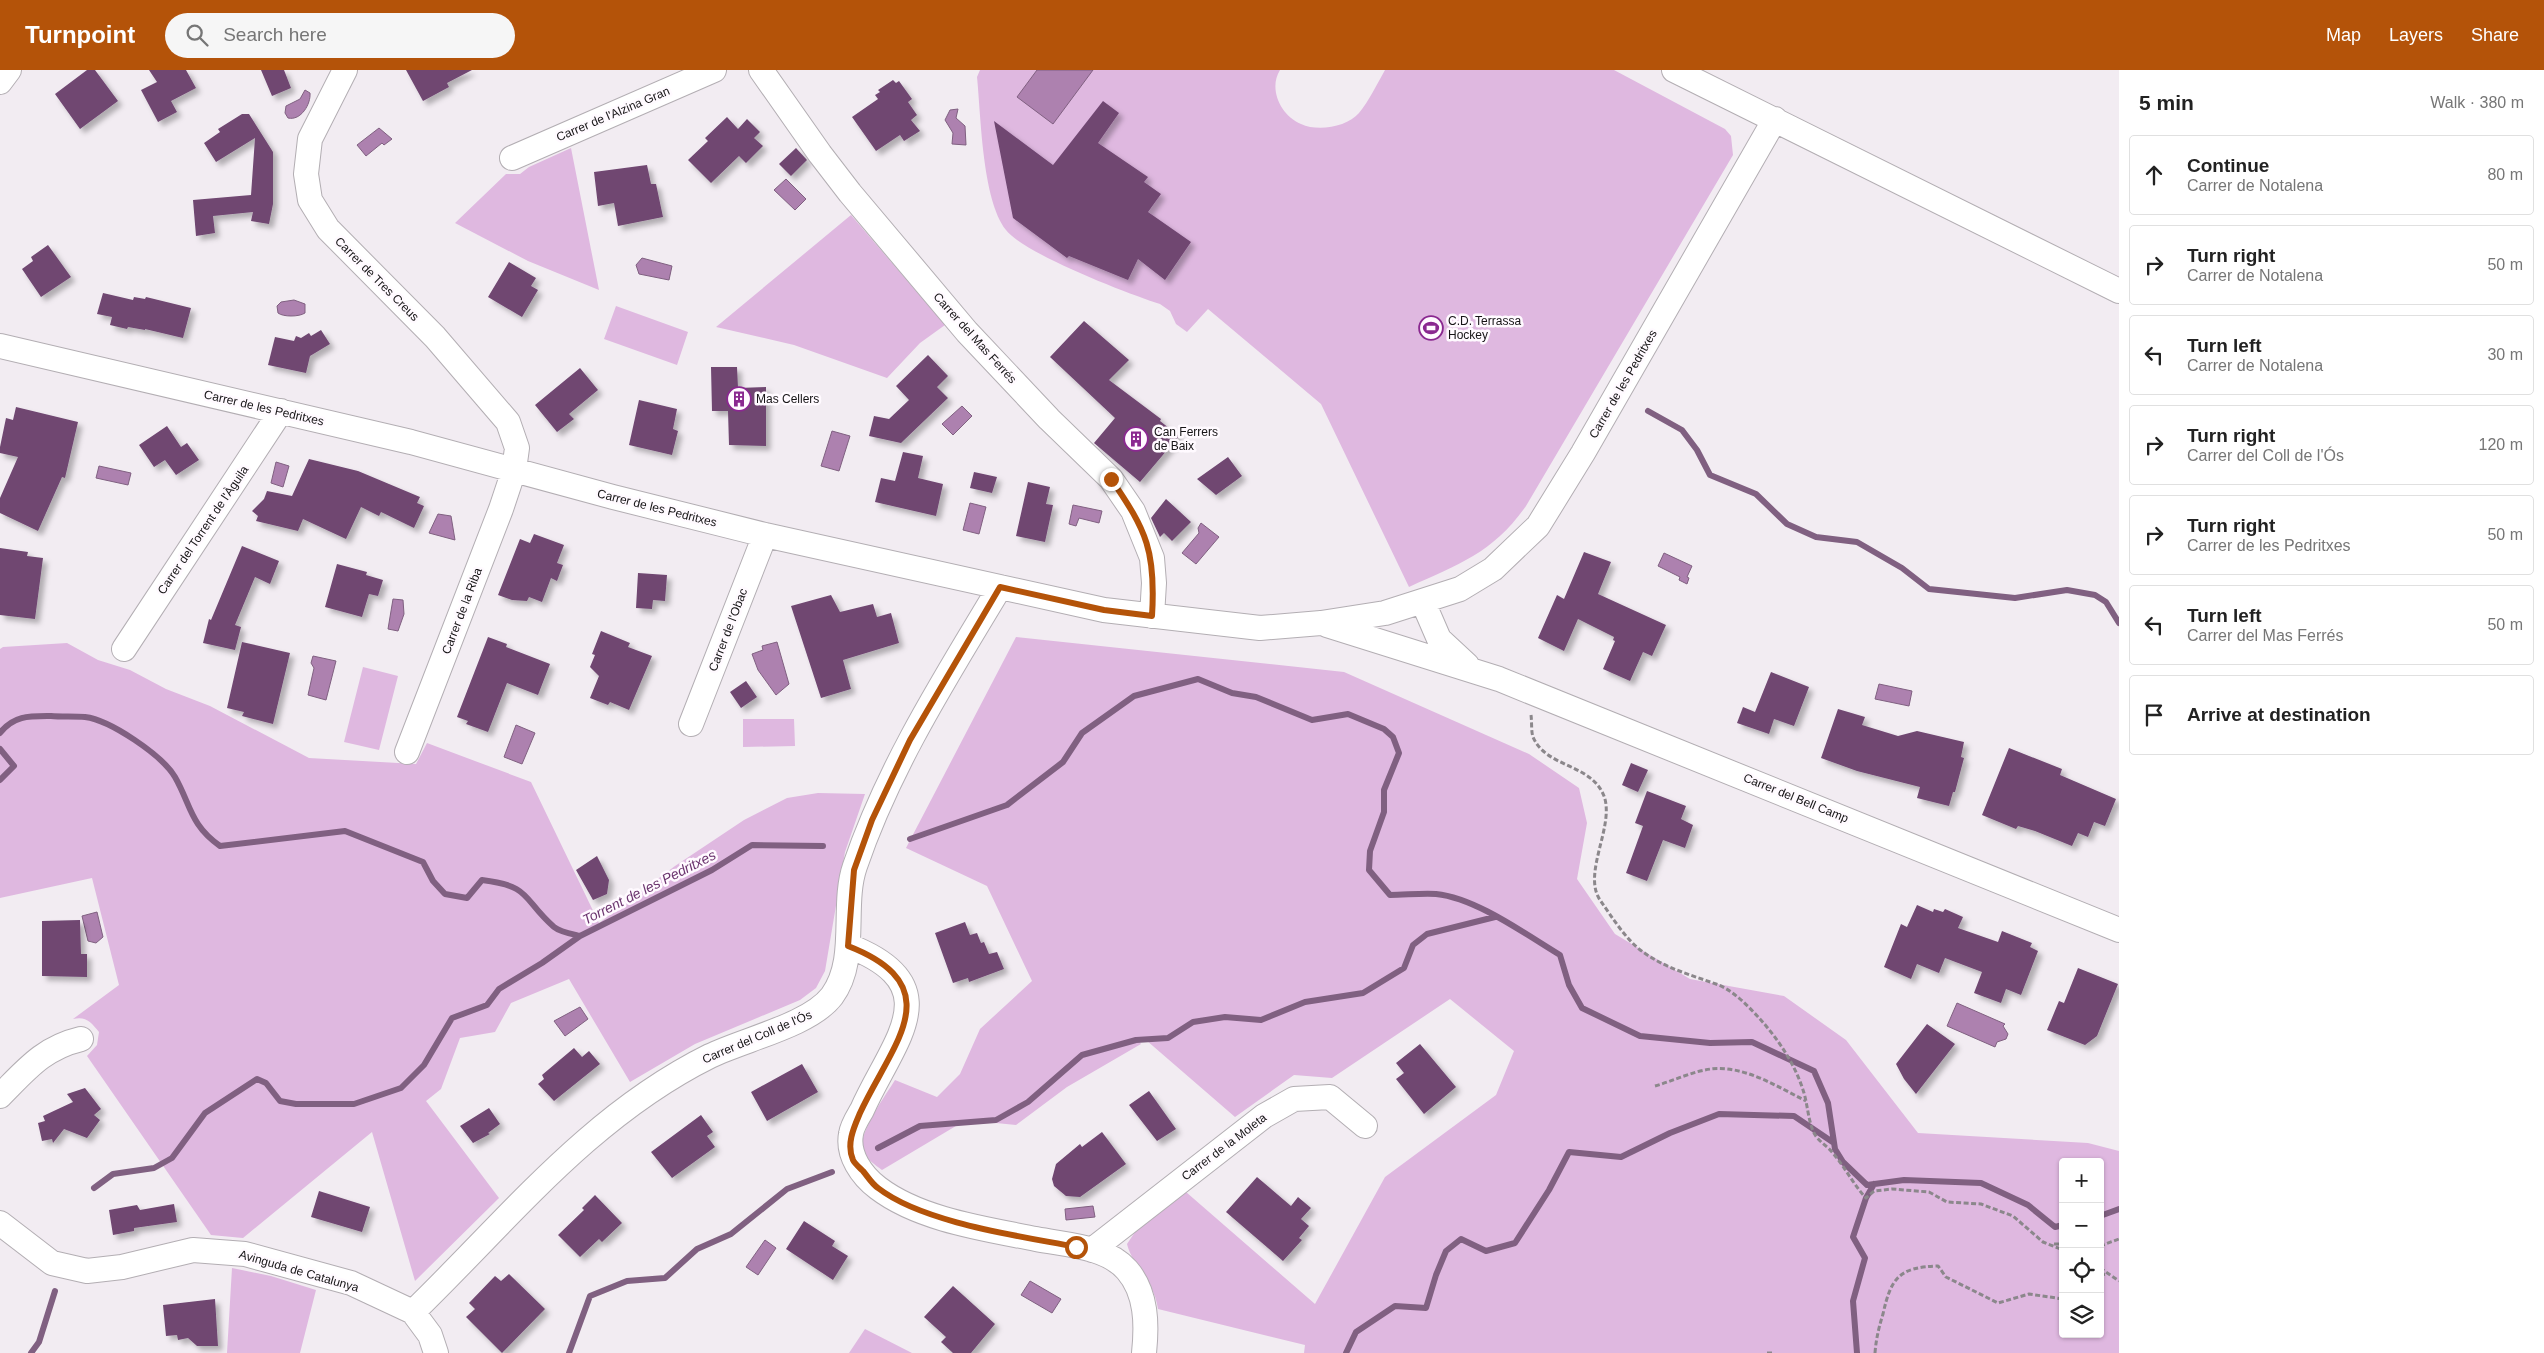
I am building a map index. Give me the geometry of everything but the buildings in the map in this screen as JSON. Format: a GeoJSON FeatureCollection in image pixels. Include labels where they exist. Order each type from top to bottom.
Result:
{"type":"FeatureCollection","features":[{"type":"Feature","properties":{"kind":"street"},"geometry":{"type":"LineString","coordinates":[[0,82],[9,70]]}},
{"type":"Feature","properties":{"kind":"street","name":"Carrer de Tres Creus"},"geometry":{"type":"LineString","coordinates":[[345,70],[310,139],[306,174],[310,200],[328,229],[435,337],[508,422],[518,448],[514,470]]}},
{"type":"Feature","properties":{"kind":"street","name":"Carrer de l'Alzina Gran"},"geometry":{"type":"LineString","coordinates":[[512,158],[714,70]]}},
{"type":"Feature","properties":{"kind":"street","name":"Carrer del Mas Ferrés"},"geometry":{"type":"LineString","coordinates":[[761,70],[826,162],[954,317],[1049,419],[1111,479],[1133,511],[1152,558],[1154,584],[1152,616]]}},
{"type":"Feature","properties":{"kind":"street"},"geometry":{"type":"LineString","coordinates":[[1674,70],[2119,290]]}},
{"type":"Feature","properties":{"kind":"street","name":"Carrer de les Pedritxes"},"geometry":{"type":"LineString","coordinates":[[0,346],[411,442],[765,535],[1104,610],[1260,628],[1321,624],[1385,613],[1460,589],[1493,569],[1538,526],[1583,453],[1775,119]]}},
{"type":"Feature","properties":{"kind":"street","name":"Carrer del Torrent de l'Àguila"},"geometry":{"type":"LineString","coordinates":[[124,649],[281,411]]}},
{"type":"Feature","properties":{"kind":"street","name":"Carrer de la Riba"},"geometry":{"type":"LineString","coordinates":[[408,752],[514,470]]}},
{"type":"Feature","properties":{"kind":"street","name":"Carrer de l'Obac"},"geometry":{"type":"LineString","coordinates":[[691,724],[765,535]]}},
{"type":"Feature","properties":{"kind":"street","name":"Carrer del Coll de l'Ós"},"geometry":{"type":"LineString","coordinates":[[413,1312],[555,1168],[627,1106],[659,1084],[711,1056],[800,1021],[821,1009],[834,993],[848,946],[854,870],[872,820],[893,773],[915,732],[1000,587]]}},
{"type":"Feature","properties":{"kind":"street"},"geometry":{"type":"LineString","coordinates":[[1423,602],[1439,639],[1472,670]]}},
{"type":"Feature","properties":{"kind":"street","name":"Carrer de les Pedritxes"},"geometry":{"type":"LineString","coordinates":[[1321,624],[1472,670]]}},
{"type":"Feature","properties":{"kind":"street","name":"Carrer del Bell Camp"},"geometry":{"type":"LineString","coordinates":[[1472,670],[1531,692],[2119,930]]}},
{"type":"Feature","properties":{"kind":"street"},"geometry":{"type":"LineString","coordinates":[[848,946],[870,954],[891,970],[905,988],[907,1009],[903,1031],[896,1047],[868,1096],[850,1134],[853,1160],[878,1188],[911,1207],[977,1227],[1106,1254],[1127,1270],[1139,1289],[1146,1325],[1144,1353]]}},
{"type":"Feature","properties":{"kind":"street"},"geometry":{"type":"LineString","coordinates":[[0,1096],[32,1064],[61,1044],[81,1039]]}},
{"type":"Feature","properties":{"kind":"street","name":"Carrer de la Moleta"},"geometry":{"type":"LineString","coordinates":[[1092,1250],[1264,1116],[1294,1099],[1330,1097],[1366,1126]]}},
{"type":"Feature","properties":{"kind":"street","name":"Avinguda de Catalunya"},"geometry":{"type":"LineString","coordinates":[[0,1223],[52,1263],[87,1271],[122,1267],[193,1250],[245,1254],[351,1283],[413,1312],[430,1335],[436,1353]]}},
{"type":"Feature","properties":{"kind":"path"},"geometry":{"type":"LineString","coordinates":[[1531,692],[1533,736],[1541,750],[1589,776],[1604,796],[1605,818],[1596,876],[1598,898],[1642,951],[1662,964],[1700,980],[1717,984],[1732,993],[1746,1005],[1773,1036],[1790,1060],[1807,1101],[1807,1114],[1815,1135],[1833,1153],[1866,1198],[1874,1191],[1892,1189],[1929,1192],[1947,1202],[1981,1204],[2013,1216],[2032,1234],[2059,1248]]}},
{"type":"Feature","properties":{"kind":"path"},"geometry":{"type":"LineString","coordinates":[[1655,1086],[1712,1069],[1734,1071],[1764,1079],[1807,1101]]}},
{"type":"Feature","properties":{"kind":"path"},"geometry":{"type":"LineString","coordinates":[[2104,1245],[2119,1239]]}},
{"type":"Feature","properties":{"kind":"path"},"geometry":{"type":"LineString","coordinates":[[2050,1244],[2059,1244]]}},
{"type":"Feature","properties":{"kind":"path"},"geometry":{"type":"LineString","coordinates":[[1875,1353],[1877,1332],[1887,1293],[1894,1281],[1916,1266],[1938,1266],[1946,1277],[1998,1302],[2029,1294],[2059,1299]]}},
{"type":"Feature","properties":{"kind":"path"},"geometry":{"type":"LineString","coordinates":[[2104,1270],[2119,1281]]}},
{"type":"Feature","properties":{"kind":"path"},"geometry":{"type":"LineString","coordinates":[[2104,1274],[2108,1273]]}},
{"type":"Feature","properties":{"kind":"path"},"geometry":{"type":"LineString","coordinates":[[1767,1353],[1774,1353]]}},
{"type":"Feature","properties":{"kind":"shaded area","name":"C.D. Terrassa Hockey"},"geometry":{"type":"Polygon","coordinates":[[[980,70],[1280,70],[1275,85],[1278,101],[1282,108],[1301,124],[1324,128],[1340,125],[1354,118],[1370,98],[1385,70],[1614,70],[1725,129],[1731,136],[1733,155],[1526,506],[1514,522],[1488,546],[1474,555],[1409,587],[1321,404],[1208,309],[1187,332],[1176,324],[1170,311],[1160,304],[1077,272],[1054,261],[1033,250],[1006,230],[998,216],[987,178],[977,77],[980,70]]]}},
{"type":"Feature","properties":{"kind":"shaded area"},"geometry":{"type":"Polygon","coordinates":[[[1037,70],[1093,70],[1053,124],[1017,97],[1037,70]]]}},
{"type":"Feature","properties":{"kind":"shaded area"},"geometry":{"type":"Polygon","coordinates":[[[305,90],[310,93],[307,107],[297,117],[288,118],[285,113],[286,106],[300,99],[305,90]]]}},
{"type":"Feature","properties":{"kind":"shaded area"},"geometry":{"type":"Polygon","coordinates":[[[958,109],[956,118],[965,126],[966,145],[952,144],[953,133],[945,120],[950,110],[958,109]]]}},
{"type":"Feature","properties":{"kind":"shaded area"},"geometry":{"type":"Polygon","coordinates":[[[379,128],[392,139],[384,145],[382,143],[366,156],[357,145],[379,128]]]}},
{"type":"Feature","properties":{"kind":"shaded area"},"geometry":{"type":"Polygon","coordinates":[[[571,148],[599,290],[528,261],[455,223],[506,174],[520,174],[529,167],[571,148]]]}},
{"type":"Feature","properties":{"kind":"shaded area"},"geometry":{"type":"Polygon","coordinates":[[[786,179],[806,199],[795,210],[774,190],[786,179]]]}},
{"type":"Feature","properties":{"kind":"shaded area"},"geometry":{"type":"Polygon","coordinates":[[[851,215],[945,325],[920,343],[887,378],[794,345],[716,327],[851,215]]]}},
{"type":"Feature","properties":{"kind":"shaded area"},"geometry":{"type":"Polygon","coordinates":[[[642,258],[672,266],[669,280],[639,274],[636,265],[642,258]]]}},
{"type":"Feature","properties":{"kind":"shaded area"},"geometry":{"type":"Polygon","coordinates":[[[294,300],[305,304],[305,313],[291,316],[278,313],[277,306],[281,302],[294,300]]]}},
{"type":"Feature","properties":{"kind":"shaded area"},"geometry":{"type":"Polygon","coordinates":[[[616,306],[688,332],[677,365],[604,339],[616,306]]]}},
{"type":"Feature","properties":{"kind":"shaded area"},"geometry":{"type":"Polygon","coordinates":[[[962,406],[972,416],[953,435],[942,424],[962,406]]]}},
{"type":"Feature","properties":{"kind":"shaded area"},"geometry":{"type":"Polygon","coordinates":[[[832,431],[850,436],[839,471],[821,466],[832,431]]]}},
{"type":"Feature","properties":{"kind":"shaded area"},"geometry":{"type":"Polygon","coordinates":[[[276,462],[289,466],[283,487],[271,483],[276,462]]]}},
{"type":"Feature","properties":{"kind":"shaded area"},"geometry":{"type":"Polygon","coordinates":[[[99,466],[131,473],[128,485],[96,478],[99,466]]]}},
{"type":"Feature","properties":{"kind":"shaded area"},"geometry":{"type":"Polygon","coordinates":[[[970,503],[986,507],[979,534],[963,530],[970,503]]]}},
{"type":"Feature","properties":{"kind":"shaded area"},"geometry":{"type":"Polygon","coordinates":[[[1073,505],[1102,511],[1099,523],[1079,518],[1076,526],[1069,524],[1073,505]]]}},
{"type":"Feature","properties":{"kind":"shaded area"},"geometry":{"type":"Polygon","coordinates":[[[438,514],[451,516],[455,540],[429,533],[438,514]]]}},
{"type":"Feature","properties":{"kind":"shaded area"},"geometry":{"type":"Polygon","coordinates":[[[1201,523],[1219,537],[1196,564],[1182,553],[1199,533],[1198,528],[1201,523]]]}},
{"type":"Feature","properties":{"kind":"shaded area"},"geometry":{"type":"Polygon","coordinates":[[[1664,553],[1692,566],[1687,577],[1689,578],[1687,584],[1679,580],[1680,577],[1658,566],[1664,553]]]}},
{"type":"Feature","properties":{"kind":"shaded area"},"geometry":{"type":"Polygon","coordinates":[[[393,599],[403,600],[404,614],[398,631],[388,629],[393,599]]]}},
{"type":"Feature","properties":{"kind":"shaded area"},"geometry":{"type":"Polygon","coordinates":[[[1016,637],[1344,672],[1529,754],[1579,788],[1587,823],[1577,879],[1615,934],[1690,979],[1784,996],[1846,1040],[1918,1133],[2088,1143],[2119,1151],[2119,1353],[1304,1353],[1305,1345],[1158,1309],[1152,1290],[1127,1244],[1135,1232],[1186,1192],[1315,1304],[1385,1177],[1496,1095],[1514,1051],[1450,999],[1332,1078],[1294,1075],[1235,1117],[1146,1040],[1139,1041],[1141,1044],[1067,1087],[1016,1125],[966,1120],[882,1170],[866,1156],[862,1143],[873,1115],[895,1080],[937,1097],[960,1074],[980,1029],[1032,981],[987,886],[906,848],[1016,637]]]}},
{"type":"Feature","properties":{"kind":"shaded area"},"geometry":{"type":"Polygon","coordinates":[[[777,642],[789,684],[776,695],[758,670],[752,654],[763,650],[762,646],[777,642]]]}},
{"type":"Feature","properties":{"kind":"shaded area"},"geometry":{"type":"Polygon","coordinates":[[[67,643],[98,660],[130,670],[166,689],[210,706],[309,758],[416,764],[427,743],[531,782],[599,923],[675,866],[744,820],[787,798],[818,793],[865,794],[845,852],[825,971],[816,988],[800,1000],[695,1044],[630,1082],[569,979],[511,1003],[495,1032],[460,1038],[441,1089],[426,1101],[499,1198],[415,1281],[372,1132],[243,1238],[211,1235],[87,1056],[97,1045],[99,1032],[85,1019],[73,1019],[119,985],[92,878],[0,898],[0,649],[3,647],[67,643]]]}},
{"type":"Feature","properties":{"kind":"shaded area"},"geometry":{"type":"Polygon","coordinates":[[[313,656],[336,661],[326,700],[308,695],[314,668],[311,663],[313,656]]]}},
{"type":"Feature","properties":{"kind":"shaded area"},"geometry":{"type":"Polygon","coordinates":[[[363,667],[398,676],[379,750],[344,742],[363,667]]]}},
{"type":"Feature","properties":{"kind":"shaded area"},"geometry":{"type":"Polygon","coordinates":[[[1879,684],[1912,691],[1909,706],[1875,699],[1879,684]]]}},
{"type":"Feature","properties":{"kind":"shaded area"},"geometry":{"type":"Polygon","coordinates":[[[743,719],[794,719],[795,746],[743,747],[743,719]]]}},
{"type":"Feature","properties":{"kind":"shaded area"},"geometry":{"type":"Polygon","coordinates":[[[516,725],[535,733],[522,764],[504,757],[516,725]]]}},
{"type":"Feature","properties":{"kind":"shaded area"},"geometry":{"type":"Polygon","coordinates":[[[97,912],[103,937],[96,943],[88,941],[82,916],[97,912]]]}},
{"type":"Feature","properties":{"kind":"shaded area"},"geometry":{"type":"Polygon","coordinates":[[[1957,1003],[2005,1024],[2003,1026],[2008,1034],[2006,1039],[1997,1042],[1995,1047],[1947,1026],[1957,1003]]]}},
{"type":"Feature","properties":{"kind":"shaded area"},"geometry":{"type":"Polygon","coordinates":[[[580,1007],[588,1019],[565,1036],[554,1021],[580,1007]]]}},
{"type":"Feature","properties":{"kind":"shaded area"},"geometry":{"type":"Polygon","coordinates":[[[1093,1206],[1095,1217],[1066,1220],[1065,1209],[1093,1206]]]}},
{"type":"Feature","properties":{"kind":"shaded area"},"geometry":{"type":"Polygon","coordinates":[[[765,1240],[776,1248],[758,1275],[746,1267],[765,1240]]]}},
{"type":"Feature","properties":{"kind":"shaded area"},"geometry":{"type":"Polygon","coordinates":[[[232,1268],[271,1276],[316,1290],[300,1353],[227,1353],[232,1268]]]}},
{"type":"Feature","properties":{"kind":"shaded area"},"geometry":{"type":"Polygon","coordinates":[[[1030,1281],[1061,1299],[1052,1313],[1021,1295],[1030,1281]]]}},
{"type":"Feature","properties":{"kind":"shaded area"},"geometry":{"type":"Polygon","coordinates":[[[865,1329],[912,1353],[849,1353],[865,1329]]]}},
{"type":"Feature","properties":{"kind":"waterway"},"geometry":{"type":"LineString","coordinates":[[1648,411],[1682,430],[1697,450],[1710,475],[1756,494],[1787,524],[1816,537],[1857,542],[1902,568],[1929,589],[2015,598],[2067,590],[2095,595],[2106,602],[2119,623]]}},
{"type":"Feature","properties":{"kind":"waterway","name":"Torrent de les Pedritxes"},"geometry":{"type":"LineString","coordinates":[[910,839],[1007,805],[1063,762],[1082,733],[1134,696],[1198,679],[1232,693],[1256,697],[1312,720],[1348,714],[1384,729],[1393,737],[1399,753],[1384,790],[1384,812],[1370,851],[1369,870],[1390,895],[1436,894],[1451,897],[1467,902],[1500,918],[1560,955],[1569,985],[1582,1008],[1640,1036],[1710,1043],[1752,1042],[1814,1071],[1828,1103],[1835,1149],[1843,1162],[1867,1185],[1904,1180],[1981,1183],[2028,1205],[2055,1227],[2059,1226]]}},
{"type":"Feature","properties":{"kind":"waterway","name":"Torrent de les Pedritxes"},"geometry":{"type":"LineString","coordinates":[[0,733],[11,723],[29,717],[85,717],[96,720],[134,740],[168,768],[175,777],[197,822],[210,838],[220,846],[345,831],[423,862],[433,881],[445,894],[467,898],[482,880],[510,886],[525,895],[554,927],[563,932],[580,936],[712,870],[752,845],[823,846]]}},
{"type":"Feature","properties":{"kind":"waterway","name":"Torrent de les Pedritxes"},"geometry":{"type":"LineString","coordinates":[[0,749],[14,766],[0,780]]}},
{"type":"Feature","properties":{"kind":"waterway"},"geometry":{"type":"LineString","coordinates":[[878,1148],[920,1126],[996,1120],[1028,1102],[1082,1055],[1136,1040],[1168,1038],[1193,1022],[1225,1017],[1261,1020],[1305,1002],[1363,993],[1404,968],[1413,945],[1427,934],[1495,917]]}},
{"type":"Feature","properties":{"kind":"waterway"},"geometry":{"type":"LineString","coordinates":[[94,1188],[113,1174],[154,1168],[172,1158],[205,1113],[257,1079],[266,1083],[280,1101],[296,1104],[354,1104],[401,1088],[424,1065],[452,1018],[487,1005],[499,989],[542,963],[580,936]]}},
{"type":"Feature","properties":{"kind":"waterway"},"geometry":{"type":"LineString","coordinates":[[1346,1353],[1356,1332],[1395,1306],[1426,1308],[1446,1251],[1461,1239],[1486,1251],[1515,1243],[1549,1190],[1569,1152],[1621,1157],[1670,1133],[1719,1114],[1794,1116],[1834,1143]]}},
{"type":"Feature","properties":{"kind":"waterway"},"geometry":{"type":"LineString","coordinates":[[569,1353],[590,1296],[627,1281],[665,1278],[697,1249],[731,1234],[787,1189],[832,1172]]}},
{"type":"Feature","properties":{"kind":"waterway"},"geometry":{"type":"LineString","coordinates":[[1857,1353],[1853,1301],[1865,1258],[1853,1237],[1866,1198],[1874,1184]]}},
{"type":"Feature","properties":{"kind":"waterway","name":"Torrent de les Pedritxes"},"geometry":{"type":"LineString","coordinates":[[2104,1215],[2119,1209]]}},
{"type":"Feature","properties":{"kind":"waterway"},"geometry":{"type":"LineString","coordinates":[[31,1353],[39,1342],[55,1291]]}},
{"type":"Feature","properties":{"kind":"place","name":"C.D. Terrassa Hockey"},"geometry":{"type":"Point","coordinates":[1431,328]}},
{"type":"Feature","properties":{"kind":"place","name":"Mas Cellers"},"geometry":{"type":"Point","coordinates":[739,399]}},
{"type":"Feature","properties":{"kind":"place","name":"Can Ferrers de Baix"},"geometry":{"type":"Point","coordinates":[1136,439]}},
{"type":"Feature","properties":{"kind":"route"},"geometry":{"type":"LineString","coordinates":[[1076,1247],[977,1227],[911,1207],[878,1188],[853,1160],[850,1134],[868,1096],[896,1047],[903,1031],[907,1009],[905,988],[891,970],[870,954],[848,946],[854,870],[872,820],[910,740],[1000,587],[1104,610],[1152,616],[1154,584],[1152,558],[1144,534],[1133,511],[1111,479]]}}]}
